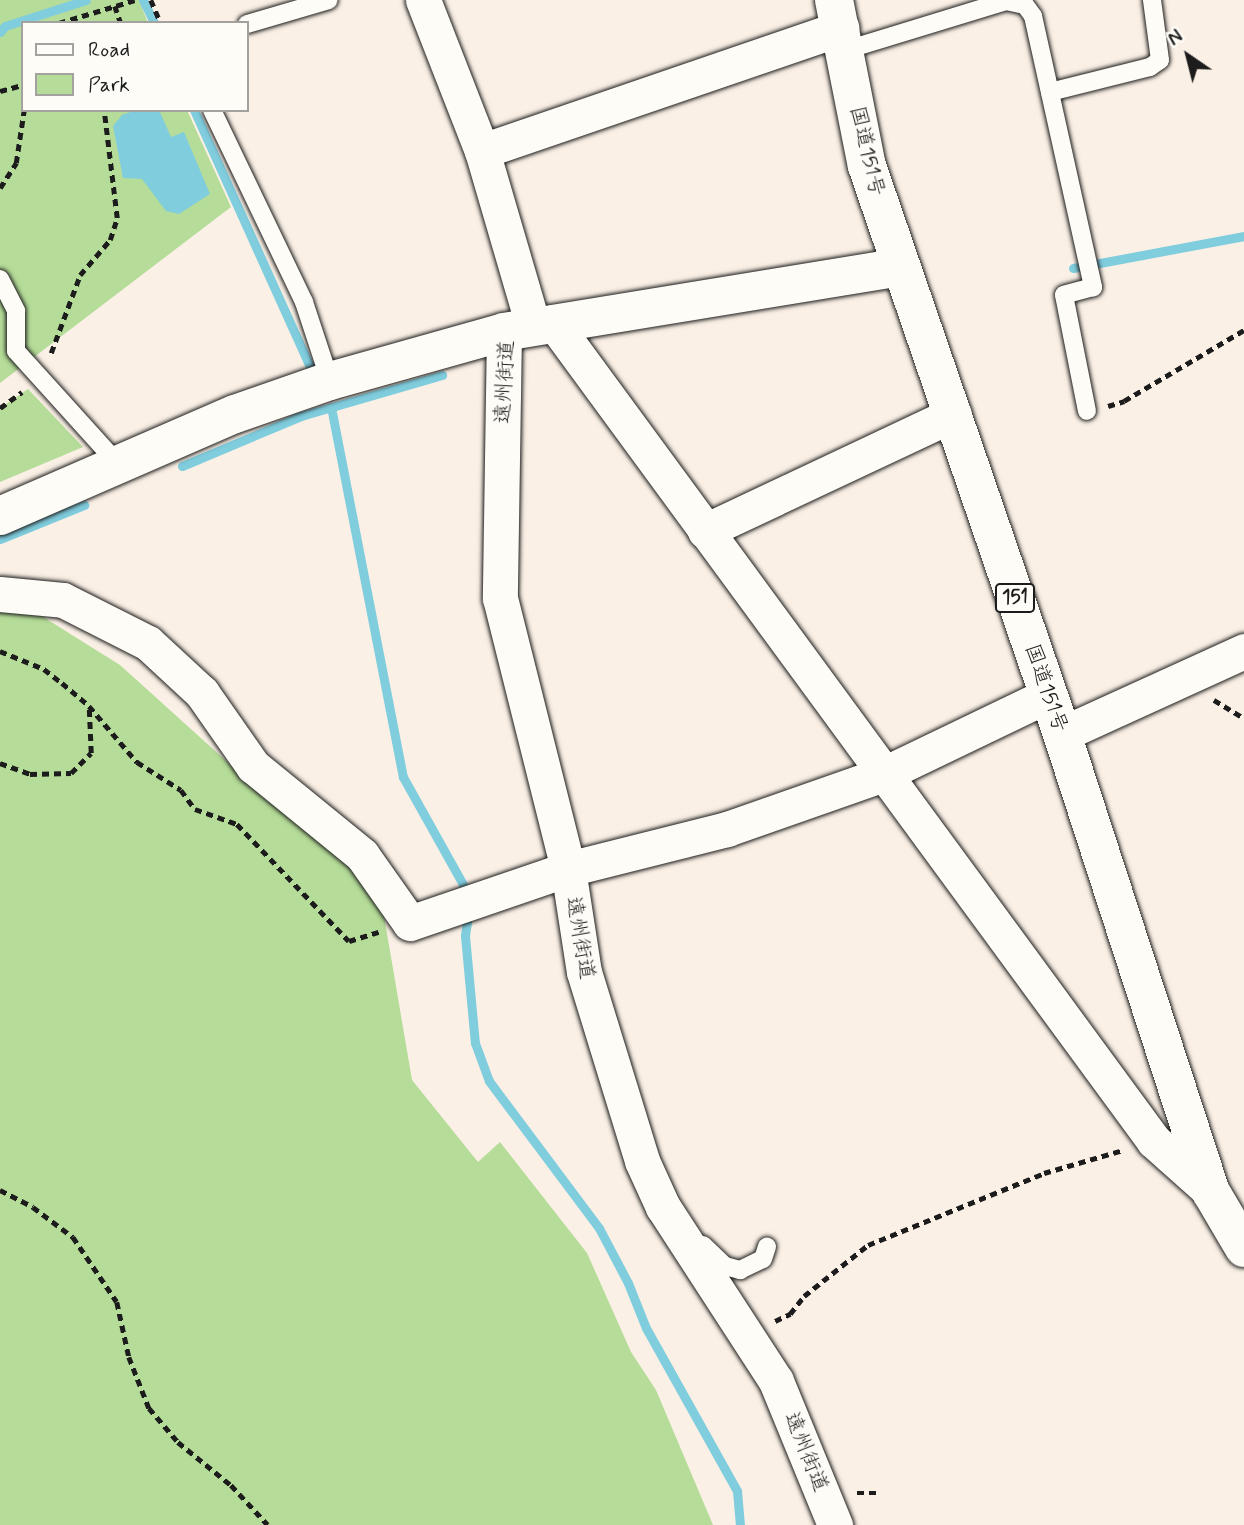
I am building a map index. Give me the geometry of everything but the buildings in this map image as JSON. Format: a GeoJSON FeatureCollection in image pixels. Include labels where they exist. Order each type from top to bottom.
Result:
{"type":"FeatureCollection","features":[{"type":"Feature","properties":{"kind":"main road","name":"国道151号"},"geometry":{"type":"LineString","coordinates":[[841,26],[867,166],[1062,734],[1211,1192],[1244,1248]]}},
{"type":"Feature","properties":{"kind":"main road"},"geometry":{"type":"LineString","coordinates":[[0,516],[235,414],[330,381],[530,327],[901,267]]}},
{"type":"Feature","properties":{"kind":"street","name":"遠州街道"},"geometry":{"type":"LineString","coordinates":[[423,0],[482,151],[530,327],[500,598],[568,869],[584,972],[653,1184],[776,1381],[835,1525]]}},
{"type":"Feature","properties":{"kind":"street"},"geometry":{"type":"LineString","coordinates":[[482,151],[841,26]]}},
{"type":"Feature","properties":{"kind":"street","name":"遠州街道"},"geometry":{"type":"LineString","coordinates":[[530,327],[705,531],[1154,1141],[1211,1192]]}},
{"type":"Feature","properties":{"kind":"street"},"geometry":{"type":"LineString","coordinates":[[705,531],[954,414]]}},
{"type":"Feature","properties":{"kind":"street"},"geometry":{"type":"LineString","coordinates":[[0,594],[62,600],[148,643],[202,693],[253,766],[362,855],[410,923],[568,869],[727,829],[884,774],[1048,695]]}},
{"type":"Feature","properties":{"kind":"street"},"geometry":{"type":"LineString","coordinates":[[1062,734],[1244,651]]}},
{"type":"Feature","properties":{"kind":"lane"},"geometry":{"type":"LineString","coordinates":[[248,24],[329,0]]}},
{"type":"Feature","properties":{"kind":"lane"},"geometry":{"type":"LineString","coordinates":[[1051,92],[1150,67],[1160,60],[1152,0]]}},
{"type":"Feature","properties":{"kind":"lane"},"geometry":{"type":"LineString","coordinates":[[841,26],[1006,1],[1026,3],[1033,16],[1051,92],[1092,285],[1064,295],[1087,411]]}},
{"type":"Feature","properties":{"kind":"lane"},"geometry":{"type":"LineString","coordinates":[[213,112],[304,302],[330,381]]}},
{"type":"Feature","properties":{"kind":"lane"},"geometry":{"type":"LineString","coordinates":[[0,279],[16,311],[16,351],[120,466]]}},
{"type":"Feature","properties":{"kind":"lane"},"geometry":{"type":"LineString","coordinates":[[653,1184],[678,1203],[706,1250],[725,1266],[740,1270],[754,1266],[763,1259],[767,1247]]}},
{"type":"Feature","properties":{"kind":"path"},"geometry":{"type":"LineString","coordinates":[[66,21],[135,0]]}},
{"type":"Feature","properties":{"kind":"path"},"geometry":{"type":"LineString","coordinates":[[151,0],[160,21]]}},
{"type":"Feature","properties":{"kind":"path"},"geometry":{"type":"LineString","coordinates":[[115,6],[120,21]]}},
{"type":"Feature","properties":{"kind":"path"},"geometry":{"type":"LineString","coordinates":[[0,91],[21,86]]}},
{"type":"Feature","properties":{"kind":"path"},"geometry":{"type":"LineString","coordinates":[[0,188],[16,163],[24,112]]}},
{"type":"Feature","properties":{"kind":"path"},"geometry":{"type":"LineString","coordinates":[[43,378],[80,275],[110,240],[117,218],[104,112]]}},
{"type":"Feature","properties":{"kind":"path"},"geometry":{"type":"LineString","coordinates":[[1087,411],[1124,401],[1244,330]]}},
{"type":"Feature","properties":{"kind":"path"},"geometry":{"type":"LineString","coordinates":[[0,651],[44,669],[89,706],[137,762],[181,790],[195,809],[237,824],[349,941]]}},
{"type":"Feature","properties":{"kind":"path"},"geometry":{"type":"LineString","coordinates":[[0,763],[30,774],[71,773],[91,753],[89,706]]}},
{"type":"Feature","properties":{"kind":"path"},"geometry":{"type":"LineString","coordinates":[[746,1335],[790,1314],[804,1296],[868,1245],[1044,1173],[1154,1141]]}},
{"type":"Feature","properties":{"kind":"path"},"geometry":{"type":"LineString","coordinates":[[0,1190],[73,1237],[117,1301],[129,1357],[149,1408],[178,1442],[231,1485],[268,1525]]}},
{"type":"Feature","properties":{"kind":"green space"},"geometry":{"type":"Polygon","coordinates":[[[0,0],[139,0],[147,21],[21,21],[21,112],[188,112],[231,207],[0,383],[0,0]]]}},
{"type":"Feature","properties":{"kind":"green space"},"geometry":{"type":"Polygon","coordinates":[[[28,389],[83,447],[0,482],[0,408],[28,389]]]}},
{"type":"Feature","properties":{"kind":"green space"},"geometry":{"type":"Polygon","coordinates":[[[0,590],[120,665],[296,824],[356,861],[384,916],[412,1080],[478,1162],[500,1142],[587,1253],[631,1352],[656,1390],[713,1525],[0,1525],[0,590]]]}},
{"type":"Feature","properties":{"kind":"water"},"geometry":{"type":"Polygon","coordinates":[[[130,112],[160,112],[171,137],[184,132],[210,194],[179,214],[166,211],[142,179],[123,178],[113,126],[122,115],[130,112]]]}},
{"type":"Feature","properties":{"kind":"waterway"},"geometry":{"type":"LineString","coordinates":[[0,32],[5,26],[86,0]]}},
{"type":"Feature","properties":{"kind":"waterway"},"geometry":{"type":"LineString","coordinates":[[143,0],[153,21]]}},
{"type":"Feature","properties":{"kind":"waterway"},"geometry":{"type":"LineString","coordinates":[[195,112],[309,365]]}},
{"type":"Feature","properties":{"kind":"waterway"},"geometry":{"type":"LineString","coordinates":[[1073,268],[1244,236]]}},
{"type":"Feature","properties":{"kind":"waterway"},"geometry":{"type":"LineString","coordinates":[[182,466],[301,416],[442,375]]}},
{"type":"Feature","properties":{"kind":"waterway"},"geometry":{"type":"LineString","coordinates":[[331,407],[403,777],[465,888]]}},
{"type":"Feature","properties":{"kind":"waterway"},"geometry":{"type":"LineString","coordinates":[[0,539],[84,505]]}},
{"type":"Feature","properties":{"kind":"waterway"},"geometry":{"type":"LineString","coordinates":[[468,916],[465,936],[475,1043],[489,1081],[599,1228],[628,1283],[646,1328],[737,1491],[740,1525]]}}]}
